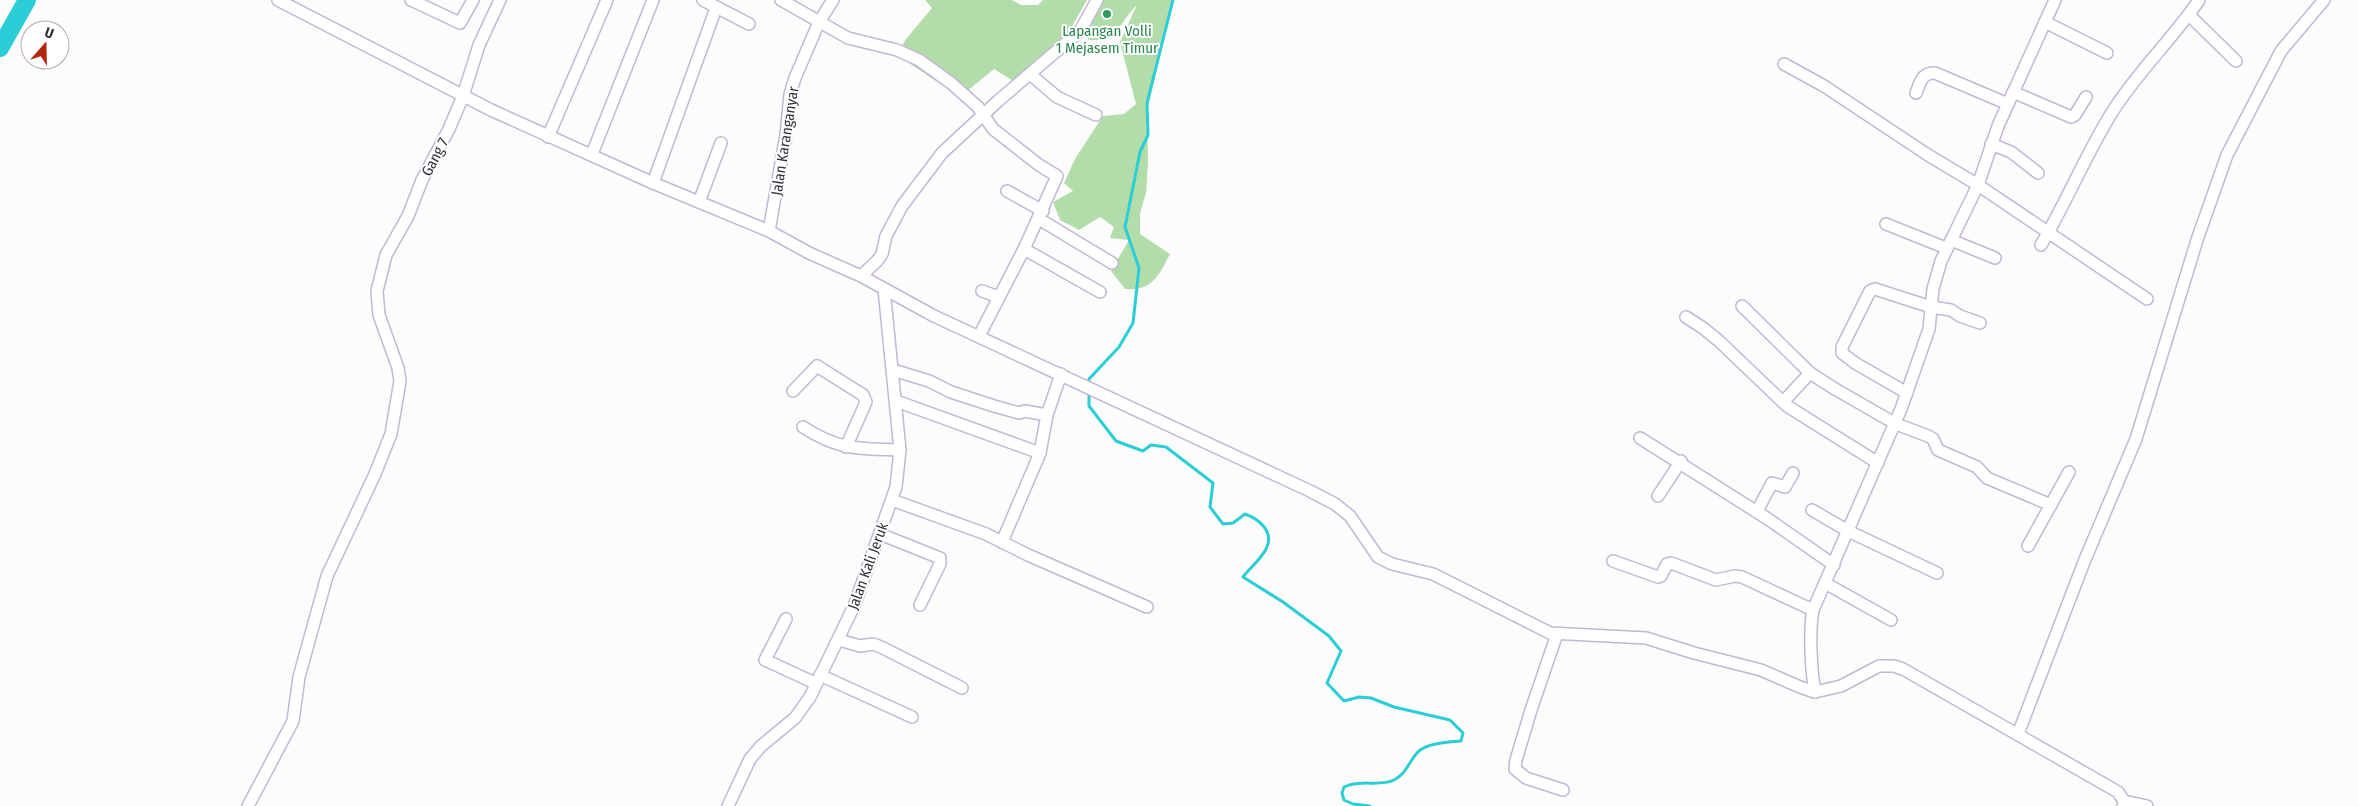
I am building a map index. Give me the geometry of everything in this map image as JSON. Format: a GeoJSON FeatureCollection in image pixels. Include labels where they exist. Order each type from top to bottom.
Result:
{"type":"FeatureCollection","features":[{"type":"Feature","properties":{"kind":"street"},"geometry":{"type":"LineString","coordinates":[[278,0],[292,3],[463,96],[653,183],[769,231],[871,282],[902,300],[1097,390],[1335,504],[1354,520],[1374,552],[1384,561],[1433,574],[1540,628],[1557,634],[1646,638],[1694,654],[1760,670],[1800,687],[1818,691],[1841,686],[1879,666],[1894,666],[1912,673],[2118,792],[2123,803],[2147,806]]}},
{"type":"Feature","properties":{"kind":"street"},"geometry":{"type":"LineString","coordinates":[[411,0],[460,23],[473,0]]}},
{"type":"Feature","properties":{"kind":"street","name":"Gang 7"},"geometry":{"type":"LineString","coordinates":[[248,806],[293,721],[299,677],[327,576],[375,474],[391,434],[400,381],[396,362],[379,315],[377,291],[386,255],[408,216],[422,180],[441,147],[463,96],[479,45],[500,0]]}},
{"type":"Feature","properties":{"kind":"street"},"geometry":{"type":"LineString","coordinates":[[548,136],[608,0]]}},
{"type":"Feature","properties":{"kind":"street"},"geometry":{"type":"LineString","coordinates":[[592,154],[653,0]]}},
{"type":"Feature","properties":{"kind":"street"},"geometry":{"type":"LineString","coordinates":[[703,0],[715,12],[749,24]]}},
{"type":"Feature","properties":{"kind":"street"},"geometry":{"type":"LineString","coordinates":[[781,0],[848,38],[897,50],[919,60],[970,98],[993,129],[1038,165],[1057,176],[1041,215],[979,336]]}},
{"type":"Feature","properties":{"kind":"street","name":"Jalan Karanganyar"},"geometry":{"type":"LineString","coordinates":[[769,231],[794,78],[819,22],[833,0]]}},
{"type":"Feature","properties":{"kind":"street"},"geometry":{"type":"LineString","coordinates":[[871,282],[882,254],[886,236],[902,206],[942,153],[1081,29],[1097,0]]}},
{"type":"Feature","properties":{"kind":"street"},"geometry":{"type":"LineString","coordinates":[[1818,691],[1813,680],[1811,622],[1813,610],[1896,424],[1929,329],[1936,275],[1978,185],[1991,144],[2055,0]]}},
{"type":"Feature","properties":{"kind":"street"},"geometry":{"type":"LineString","coordinates":[[2041,246],[2111,113],[2199,0]]}},
{"type":"Feature","properties":{"kind":"street"},"geometry":{"type":"LineString","coordinates":[[2018,734],[2084,562],[2133,448],[2197,240],[2227,155],[2280,51],[2324,0]]}},
{"type":"Feature","properties":{"kind":"street"},"geometry":{"type":"LineString","coordinates":[[653,183],[715,12]]}},
{"type":"Feature","properties":{"kind":"street"},"geometry":{"type":"LineString","coordinates":[[2189,15],[2236,61]]}},
{"type":"Feature","properties":{"kind":"street"},"geometry":{"type":"LineString","coordinates":[[2045,22],[2107,53]]}},
{"type":"Feature","properties":{"kind":"street"},"geometry":{"type":"LineString","coordinates":[[1784,64],[1824,86],[1928,155],[2049,230],[2147,299]]}},
{"type":"Feature","properties":{"kind":"street"},"geometry":{"type":"LineString","coordinates":[[1916,93],[1924,75],[1929,72],[2008,104]]}},
{"type":"Feature","properties":{"kind":"street"},"geometry":{"type":"LineString","coordinates":[[1030,74],[1057,97],[1096,115]]}},
{"type":"Feature","properties":{"kind":"street"},"geometry":{"type":"LineString","coordinates":[[2014,92],[2071,117],[2075,116],[2086,97]]}},
{"type":"Feature","properties":{"kind":"street"},"geometry":{"type":"LineString","coordinates":[[699,202],[721,142]]}},
{"type":"Feature","properties":{"kind":"street"},"geometry":{"type":"LineString","coordinates":[[1991,144],[2011,152],[2038,173]]}},
{"type":"Feature","properties":{"kind":"street"},"geometry":{"type":"LineString","coordinates":[[1007,191],[1112,263]]}},
{"type":"Feature","properties":{"kind":"street"},"geometry":{"type":"LineString","coordinates":[[1886,224],[1995,258]]}},
{"type":"Feature","properties":{"kind":"street"},"geometry":{"type":"LineString","coordinates":[[1024,249],[1100,292]]}},
{"type":"Feature","properties":{"kind":"street","name":"Jalan Kali Jeruk"},"geometry":{"type":"LineString","coordinates":[[728,806],[750,759],[761,746],[795,718],[810,697],[854,606],[892,500],[898,477],[900,450],[896,401],[893,370],[871,282]]}},
{"type":"Feature","properties":{"kind":"street"},"geometry":{"type":"LineString","coordinates":[[1907,393],[1855,363],[1842,353],[1842,347],[1867,295],[1872,289],[1931,307],[1951,310],[1960,316],[1980,323]]}},
{"type":"Feature","properties":{"kind":"street"},"geometry":{"type":"LineString","coordinates":[[982,291],[999,297]]}},
{"type":"Feature","properties":{"kind":"street"},"geometry":{"type":"LineString","coordinates":[[1742,306],[1810,372],[1835,389],[1896,424],[1928,436],[1933,440],[1938,450],[1977,467],[1985,477],[2051,505]]}},
{"type":"Feature","properties":{"kind":"street"},"geometry":{"type":"LineString","coordinates":[[1686,318],[1703,328],[1719,341],[1783,402],[1878,463]]}},
{"type":"Feature","properties":{"kind":"street"},"geometry":{"type":"LineString","coordinates":[[793,391],[817,366],[863,395],[866,402],[846,447]]}},
{"type":"Feature","properties":{"kind":"street"},"geometry":{"type":"LineString","coordinates":[[893,370],[929,381],[951,392],[994,406],[1018,413],[1024,411],[1048,416]]}},
{"type":"Feature","properties":{"kind":"street"},"geometry":{"type":"LineString","coordinates":[[1783,402],[1810,372]]}},
{"type":"Feature","properties":{"kind":"street"},"geometry":{"type":"LineString","coordinates":[[1002,542],[1040,453],[1048,416],[1061,374]]}},
{"type":"Feature","properties":{"kind":"street"},"geometry":{"type":"LineString","coordinates":[[896,401],[1040,453]]}},
{"type":"Feature","properties":{"kind":"street"},"geometry":{"type":"LineString","coordinates":[[803,427],[827,441],[846,447],[900,450]]}},
{"type":"Feature","properties":{"kind":"street"},"geometry":{"type":"LineString","coordinates":[[1640,438],[1757,511],[1834,565]]}},
{"type":"Feature","properties":{"kind":"street"},"geometry":{"type":"LineString","coordinates":[[1658,496],[1681,462]]}},
{"type":"Feature","properties":{"kind":"street"},"geometry":{"type":"LineString","coordinates":[[2028,546],[2069,472]]}},
{"type":"Feature","properties":{"kind":"street"},"geometry":{"type":"LineString","coordinates":[[1757,511],[1772,483],[1785,487],[1793,473]]}},
{"type":"Feature","properties":{"kind":"street"},"geometry":{"type":"LineString","coordinates":[[892,500],[986,534],[1147,607]]}},
{"type":"Feature","properties":{"kind":"street"},"geometry":{"type":"LineString","coordinates":[[1812,510],[1848,531],[1937,573]]}},
{"type":"Feature","properties":{"kind":"street"},"geometry":{"type":"LineString","coordinates":[[880,534],[940,558],[940,564],[920,605]]}},
{"type":"Feature","properties":{"kind":"street"},"geometry":{"type":"LineString","coordinates":[[1613,561],[1658,577],[1661,576],[1668,564],[1671,563],[1709,578],[1742,578],[1813,610]]}},
{"type":"Feature","properties":{"kind":"street"},"geometry":{"type":"LineString","coordinates":[[1825,583],[1891,620]]}},
{"type":"Feature","properties":{"kind":"street"},"geometry":{"type":"LineString","coordinates":[[786,619],[765,660],[912,717]]}},
{"type":"Feature","properties":{"kind":"street"},"geometry":{"type":"LineString","coordinates":[[1557,634],[1516,765],[1526,778],[1563,790]]}},
{"type":"Feature","properties":{"kind":"street"},"geometry":{"type":"LineString","coordinates":[[838,640],[860,646],[873,644],[881,647],[962,688]]}},
{"type":"Feature","properties":{"kind":"green space"},"geometry":{"type":"Polygon","coordinates":[[[925,0],[1012,0],[1021,5],[1038,5],[1043,0],[1087,0],[1066,37],[1076,44],[1059,58],[1049,54],[1015,82],[994,69],[960,97],[897,55],[906,39],[932,8],[925,0]]]}},
{"type":"Feature","properties":{"kind":"green space"},"geometry":{"type":"Polygon","coordinates":[[[1093,0],[1173,0],[1147,112],[1148,163],[1146,193],[1140,213],[1140,234],[1170,254],[1154,280],[1142,288],[1125,289],[1111,271],[1129,240],[1110,238],[1114,227],[1100,217],[1079,230],[1060,220],[1053,202],[1073,191],[1064,183],[1075,159],[1103,116],[1124,114],[1136,104],[1120,42],[1137,5],[1112,35],[1099,40],[1089,40],[1077,26],[1093,0]]]}},
{"type":"Feature","properties":{"kind":"waterway"},"geometry":{"type":"LineString","coordinates":[[0,48],[27,0]]}},
{"type":"Feature","properties":{"kind":"waterway"},"geometry":{"type":"LineString","coordinates":[[1089,386],[1089,379],[1119,347],[1133,323],[1139,268],[1125,227],[1140,152],[1148,135],[1147,103],[1173,0]]}},
{"type":"Feature","properties":{"kind":"waterway"},"geometry":{"type":"LineString","coordinates":[[1089,392],[1089,406],[1116,441],[1143,451],[1151,445],[1166,447],[1213,483],[1210,507],[1223,524],[1233,523],[1245,514],[1255,519],[1264,527],[1268,537],[1266,549],[1243,577],[1283,602],[1329,636],[1341,651],[1327,683],[1344,701],[1359,697],[1371,698],[1394,707],[1450,720],[1463,733],[1461,741],[1438,744],[1421,750],[1401,775],[1394,780],[1344,787],[1342,793],[1344,800],[1353,804],[1370,806]]}},
{"type":"Feature","properties":{"kind":"place","name":"Lapangan Volli 1 Mejasem Timur"},"geometry":{"type":"Point","coordinates":[1107,14]}}]}
